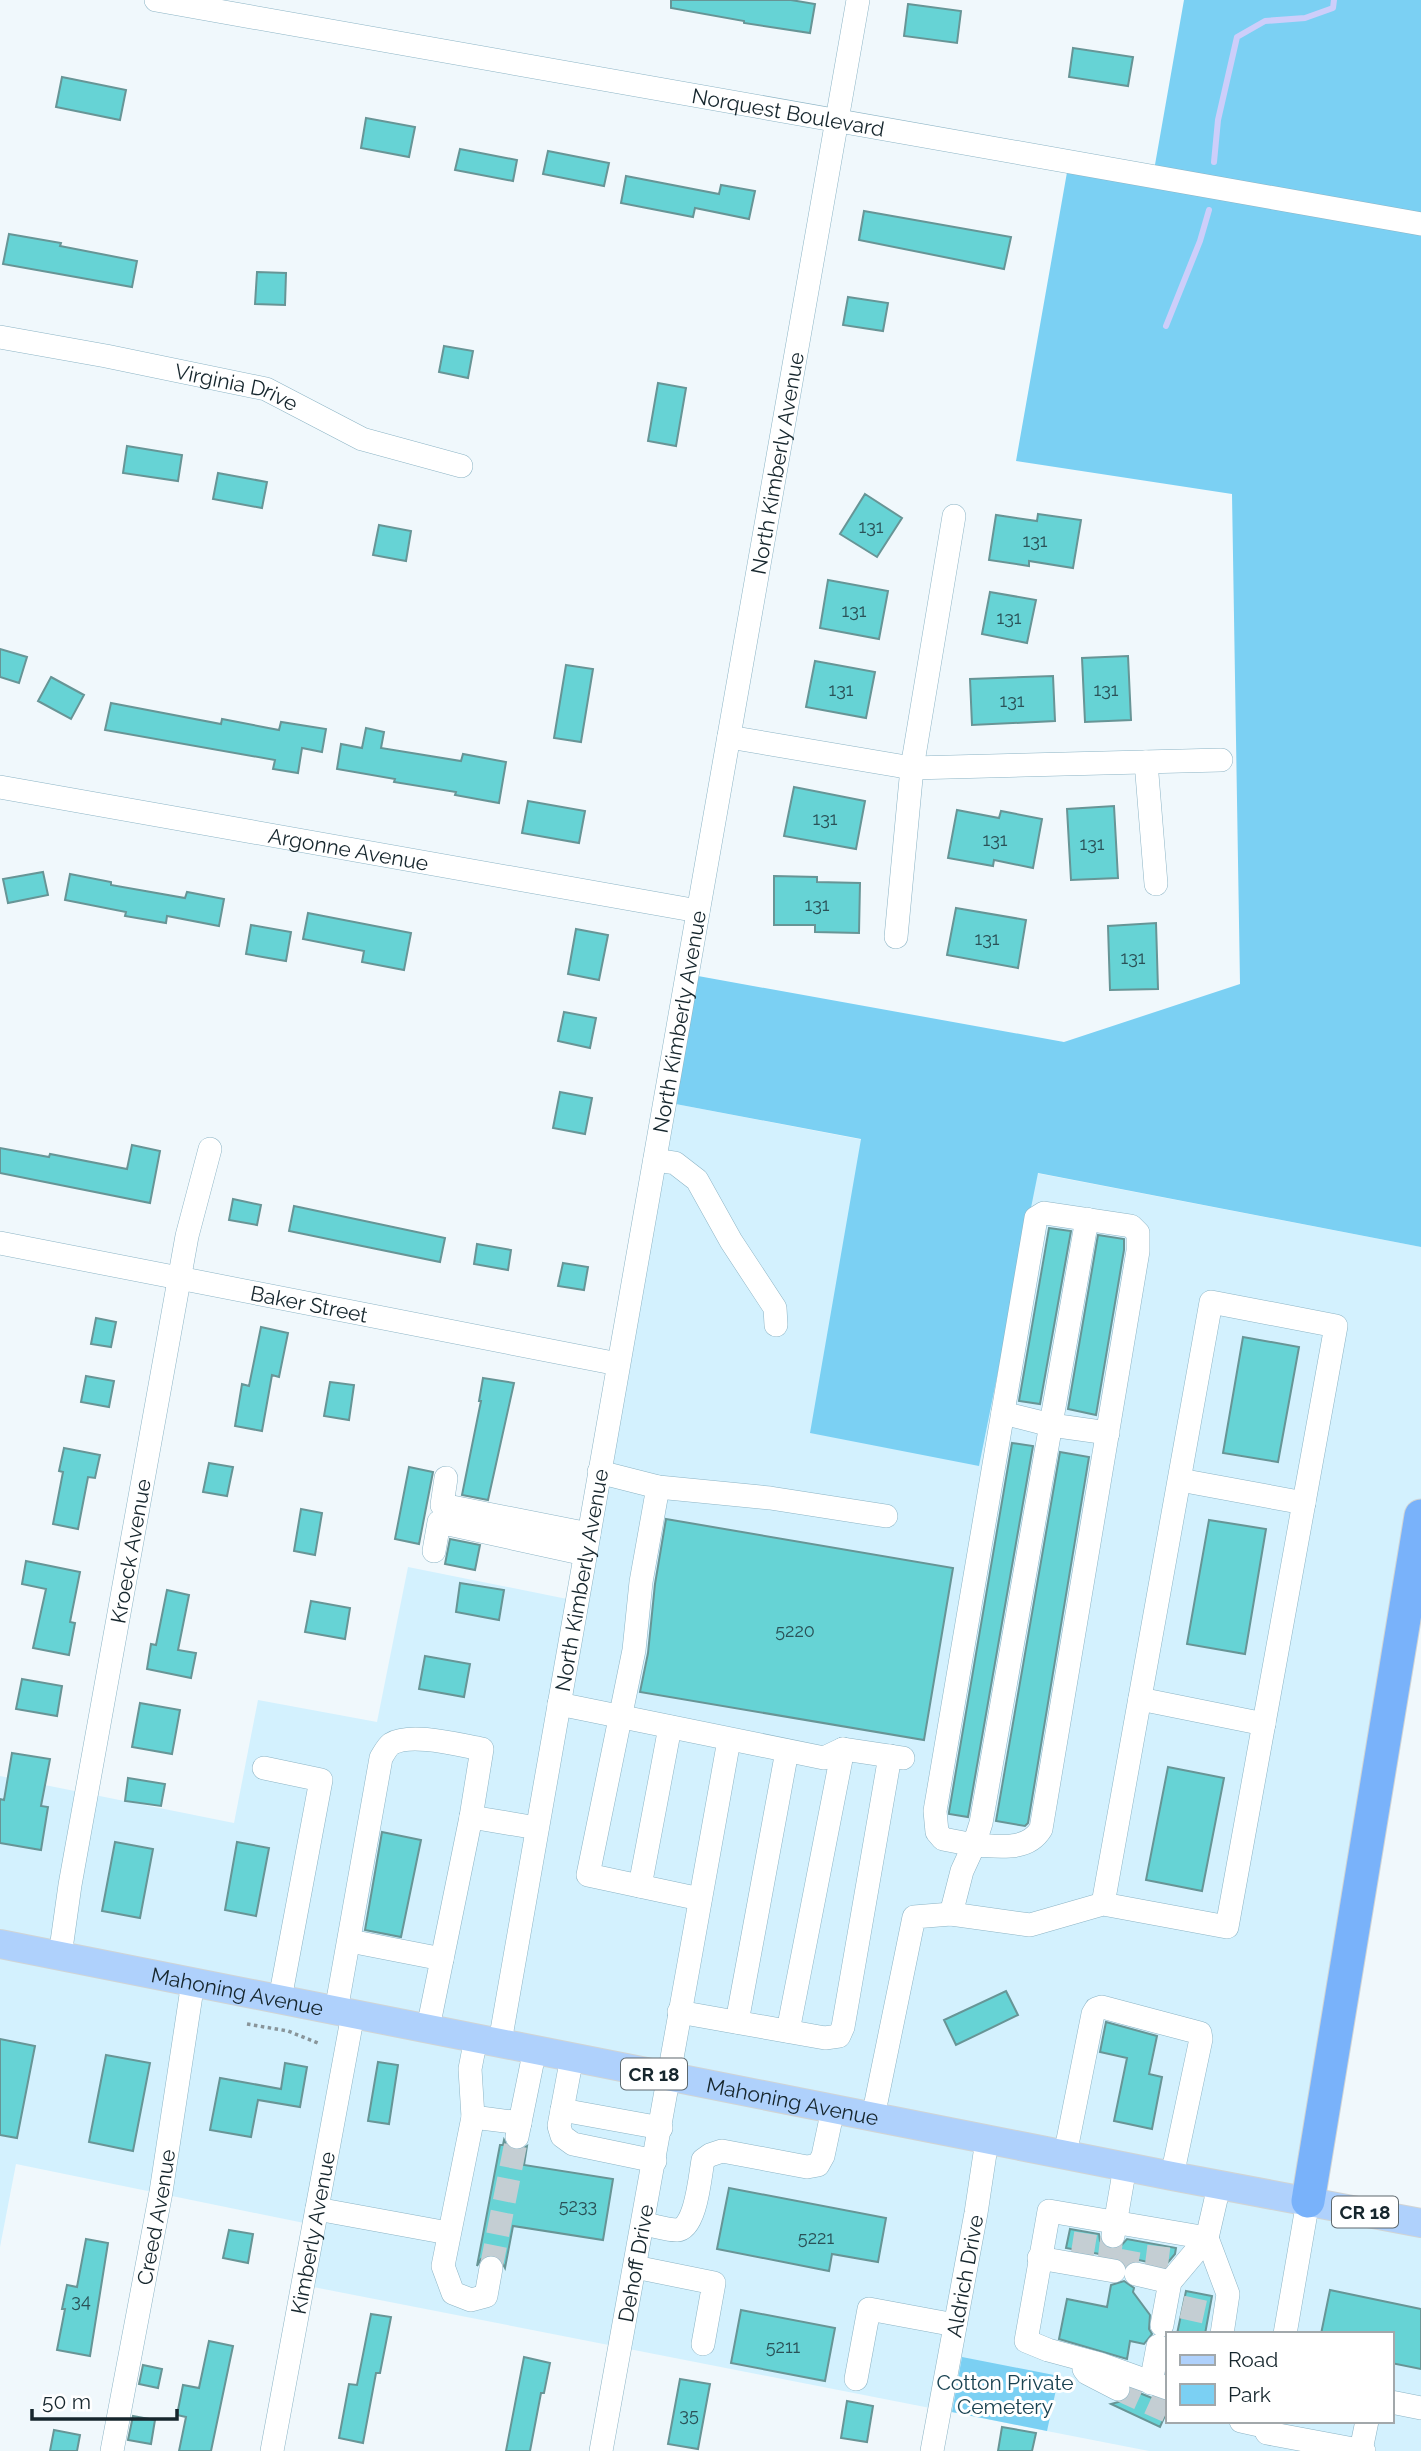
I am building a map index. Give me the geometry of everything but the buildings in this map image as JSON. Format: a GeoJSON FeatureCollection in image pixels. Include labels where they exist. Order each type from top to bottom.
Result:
{"type":"FeatureCollection","features":[{"type":"Feature","properties":{"kind":"highway"},"geometry":{"type":"LineString","coordinates":[[1308,2201],[1421,1516]]}},
{"type":"Feature","properties":{"kind":"main road","name":"Mahoning Avenue"},"geometry":{"type":"LineString","coordinates":[[0,1944],[1421,2224]]}},
{"type":"Feature","properties":{"kind":"street","name":"Norquest Boulevard"},"geometry":{"type":"LineString","coordinates":[[156,0],[1421,225]]}},
{"type":"Feature","properties":{"kind":"street","name":"North Kimberly Avenue"},"geometry":{"type":"LineString","coordinates":[[491,2268],[486,2296],[471,2300],[453,2293],[443,2266],[473,2117],[470,2069],[488,2040],[537,1828],[858,0]]}},
{"type":"Feature","properties":{"kind":"street","name":"Virginia Drive"},"geometry":{"type":"LineString","coordinates":[[0,337],[267,389],[362,439],[461,466]]}},
{"type":"Feature","properties":{"kind":"street"},"geometry":{"type":"LineString","coordinates":[[897,937],[912,768],[954,516]]}},
{"type":"Feature","properties":{"kind":"street"},"geometry":{"type":"LineString","coordinates":[[729,737],[912,768],[1221,760]]}},
{"type":"Feature","properties":{"kind":"street"},"geometry":{"type":"LineString","coordinates":[[1146,762],[1156,884]]}},
{"type":"Feature","properties":{"kind":"street","name":"Argonne Avenue"},"geometry":{"type":"LineString","coordinates":[[0,787],[698,911]]}},
{"type":"Feature","properties":{"kind":"street","name":"Kroeck Avenue"},"geometry":{"type":"LineString","coordinates":[[60,1956],[70,1885],[190,1224],[210,1149]]}},
{"type":"Feature","properties":{"kind":"street"},"geometry":{"type":"LineString","coordinates":[[655,1160],[675,1163],[697,1180],[775,1308],[776,1325]]}},
{"type":"Feature","properties":{"kind":"street"},"geometry":{"type":"LineString","coordinates":[[1044,1213],[1131,1226],[1138,1233],[1138,1251],[1041,1829],[1035,1839],[1023,1844],[974,1845],[943,1839],[937,1832],[935,1811],[1003,1413],[1036,1218],[1044,1213]]}},
{"type":"Feature","properties":{"kind":"street"},"geometry":{"type":"LineString","coordinates":[[951,1914],[962,1871],[981,1823],[1087,1219]]}},
{"type":"Feature","properties":{"kind":"street","name":"Baker Street"},"geometry":{"type":"LineString","coordinates":[[0,1243],[618,1364]]}},
{"type":"Feature","properties":{"kind":"street"},"geometry":{"type":"LineString","coordinates":[[873,2117],[914,1917],[951,1914],[1030,1925],[1103,1904],[1227,1927],[1336,1326],[1212,1302],[1103,1904]]}},
{"type":"Feature","properties":{"kind":"street"},"geometry":{"type":"LineString","coordinates":[[1003,1413],[1051,1425],[1108,1433]]}},
{"type":"Feature","properties":{"kind":"street"},"geometry":{"type":"LineString","coordinates":[[599,1472],[658,1487],[770,1498],[886,1516]]}},
{"type":"Feature","properties":{"kind":"street"},"geometry":{"type":"LineString","coordinates":[[435,1551],[446,1478]]}},
{"type":"Feature","properties":{"kind":"street"},"geometry":{"type":"LineString","coordinates":[[1180,1480],[1304,1503]]}},
{"type":"Feature","properties":{"kind":"street"},"geometry":{"type":"LineString","coordinates":[[658,1487],[641,1582],[634,1650],[589,1875],[700,1899]]}},
{"type":"Feature","properties":{"kind":"street"},"geometry":{"type":"LineString","coordinates":[[441,1513],[587,1544]]}},
{"type":"Feature","properties":{"kind":"street"},"geometry":{"type":"LineString","coordinates":[[1140,1699],[1264,1724]]}},
{"type":"Feature","properties":{"kind":"street"},"geometry":{"type":"LineString","coordinates":[[559,1704],[824,1758],[843,1749],[897,1757],[839,2036],[825,2038],[679,2012]]}},
{"type":"Feature","properties":{"kind":"street"},"geometry":{"type":"LineString","coordinates":[[640,1886],[670,1727]]}},
{"type":"Feature","properties":{"kind":"street","name":"Kimberly Avenue"},"geometry":{"type":"LineString","coordinates":[[272,2451],[317,2209],[345,2012],[349,1941],[381,1758],[389,1745],[413,1740],[482,1749],[471,1817]]}},
{"type":"Feature","properties":{"kind":"street","name":"Dehoff Drive"},"geometry":{"type":"LineString","coordinates":[[601,2451],[729,1740]]}},
{"type":"Feature","properties":{"kind":"street"},"geometry":{"type":"LineString","coordinates":[[788,2031],[843,1749]]}},
{"type":"Feature","properties":{"kind":"street"},"geometry":{"type":"LineString","coordinates":[[737,2022],[788,1751]]}},
{"type":"Feature","properties":{"kind":"street"},"geometry":{"type":"LineString","coordinates":[[264,1768],[321,1780],[280,1999]]}},
{"type":"Feature","properties":{"kind":"street"},"geometry":{"type":"LineString","coordinates":[[428,2028],[471,1817],[537,1828]]}},
{"type":"Feature","properties":{"kind":"street"},"geometry":{"type":"LineString","coordinates":[[349,1941],[442,1959]]}},
{"type":"Feature","properties":{"kind":"street","name":"Creed Avenue"},"geometry":{"type":"LineString","coordinates":[[112,2451],[161,2192],[193,1982]]}},
{"type":"Feature","properties":{"kind":"street"},"geometry":{"type":"LineString","coordinates":[[1065,2155],[1093,2014],[1096,2009],[1102,2007],[1200,2033],[1201,2039],[1172,2176]]}},
{"type":"Feature","properties":{"kind":"street"},"geometry":{"type":"LineString","coordinates":[[473,2117],[519,2130],[535,2049]]}},
{"type":"Feature","properties":{"kind":"street"},"geometry":{"type":"LineString","coordinates":[[572,2057],[559,2126],[562,2136],[573,2144],[655,2161]]}},
{"type":"Feature","properties":{"kind":"street"},"geometry":{"type":"LineString","coordinates":[[643,2224],[678,2230],[685,2227],[692,2218],[704,2160],[710,2155],[722,2151],[807,2167],[818,2165],[824,2156],[833,2109]]}},
{"type":"Feature","properties":{"kind":"street"},"geometry":{"type":"LineString","coordinates":[[562,2110],[661,2128]]}},
{"type":"Feature","properties":{"kind":"street","name":"Aldrich Drive"},"geometry":{"type":"LineString","coordinates":[[932,2451],[987,2140]]}},
{"type":"Feature","properties":{"kind":"street"},"geometry":{"type":"LineString","coordinates":[[1123,2231],[1125,2167]]}},
{"type":"Feature","properties":{"kind":"street"},"geometry":{"type":"LineString","coordinates":[[1207,2238],[1161,2238],[1087,2224],[1049,2211],[1026,2341],[1159,2386],[1149,2300],[1207,2238],[1219,2186]]}},
{"type":"Feature","properties":{"kind":"street"},"geometry":{"type":"LineString","coordinates":[[1285,2332],[1308,2201]]}},
{"type":"Feature","properties":{"kind":"street"},"geometry":{"type":"LineString","coordinates":[[317,2209],[448,2233]]}},
{"type":"Feature","properties":{"kind":"street"},"geometry":{"type":"LineString","coordinates":[[1207,2238],[1228,2294],[1219,2321]]}},
{"type":"Feature","properties":{"kind":"street"},"geometry":{"type":"LineString","coordinates":[[1040,2258],[1081,2260],[1149,2300]]}},
{"type":"Feature","properties":{"kind":"street"},"geometry":{"type":"LineString","coordinates":[[635,2267],[714,2283],[703,2344]]}},
{"type":"Feature","properties":{"kind":"street"},"geometry":{"type":"LineString","coordinates":[[856,2379],[869,2309],[955,2325]]}},
{"type":"Feature","properties":{"kind":"street"},"geometry":{"type":"LineString","coordinates":[[1076,2357],[1087,2373],[1118,2389]]}},
{"type":"Feature","properties":{"kind":"street"},"geometry":{"type":"LineString","coordinates":[[1393,2402],[1421,2408]]}},
{"type":"Feature","properties":{"kind":"street"},"geometry":{"type":"LineString","coordinates":[[1245,2423],[1267,2433],[1311,2446],[1362,2451],[1367,2423]]}},
{"type":"Feature","properties":{"kind":"path"},"geometry":{"type":"LineString","coordinates":[[247,2024],[288,2031],[318,2043]]}},
{"type":"Feature","properties":{"kind":"shaded area"},"geometry":{"type":"Polygon","coordinates":[[[665,1102],[1421,1247],[1421,1516],[1308,2201],[1421,2224],[1421,2451],[1149,2451],[303,2285],[314,2225],[16,2164],[0,2247],[0,1776],[234,1823],[258,1700],[377,1722],[408,1567],[577,1601],[665,1102]]]}},
{"type":"Feature","properties":{"kind":"green space"},"geometry":{"type":"Polygon","coordinates":[[[1184,0],[1421,0],[1421,1247],[1038,1173],[979,1466],[810,1433],[861,1139],[665,1102],[687,974],[1064,1042],[1240,984],[1232,494],[1016,461],[1069,161],[1153,176],[1184,0]]]}},
{"type":"Feature","properties":{"kind":"green space","name":"Cotton Private Cemetery"},"geometry":{"type":"Polygon","coordinates":[[[962,2357],[1059,2376],[1047,2431],[952,2412],[962,2357]]]}},
{"type":"Feature","properties":{"kind":"waterway"},"geometry":{"type":"LineString","coordinates":[[1214,162],[1218,120],[1237,37],[1265,21],[1305,18],[1333,8],[1334,0]]}},
{"type":"Feature","properties":{"kind":"waterway"},"geometry":{"type":"LineString","coordinates":[[1166,326],[1200,241],[1209,210]]}},
{"type":"Feature","properties":{"kind":"tunnel"},"geometry":{"type":"LineString","coordinates":[[491,2268],[517,2137]]}},
{"type":"Feature","properties":{"kind":"tunnel"},"geometry":{"type":"LineString","coordinates":[[1082,2256],[1086,2231]]}},
{"type":"Feature","properties":{"kind":"tunnel"},"geometry":{"type":"LineString","coordinates":[[1109,2261],[1112,2236]]}},
{"type":"Feature","properties":{"kind":"tunnel"},"geometry":{"type":"LineString","coordinates":[[1125,2273],[1131,2240]]}},
{"type":"Feature","properties":{"kind":"tunnel"},"geometry":{"type":"LineString","coordinates":[[1156,2269],[1159,2245]]}},
{"type":"Feature","properties":{"kind":"tunnel"},"geometry":{"type":"LineString","coordinates":[[1182,2307],[1209,2313]]}},
{"type":"Feature","properties":{"kind":"tunnel"},"geometry":{"type":"LineString","coordinates":[[1118,2389],[1166,2411]]}}]}
